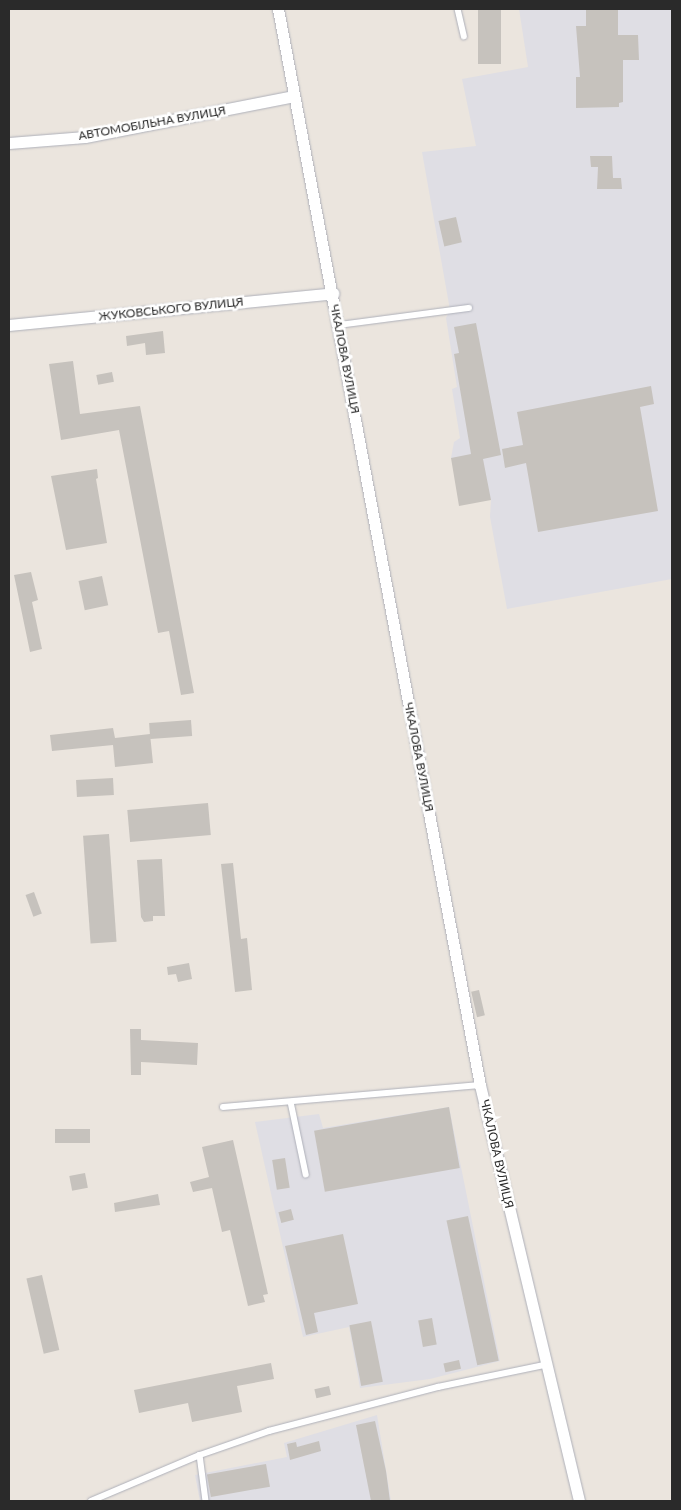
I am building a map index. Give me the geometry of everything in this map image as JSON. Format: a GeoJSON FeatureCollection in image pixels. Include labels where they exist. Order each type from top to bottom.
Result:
{"type":"FeatureCollection","features":[{"type":"Feature","properties":{"kind":"street","name":"ЧКАЛОВА ВУЛИЦЯ"},"geometry":{"type":"LineString","coordinates":[[278,9],[333,293],[480,1086],[544,1365],[579,1501]]}},
{"type":"Feature","properties":{"kind":"street","name":"АВТОМОБІЛЬНА ВУЛИЦЯ"},"geometry":{"type":"LineString","coordinates":[[9,143],[85,137],[294,96]]}},
{"type":"Feature","properties":{"kind":"street","name":"ЖУКОВСЬКОГО ВУЛИЦЯ"},"geometry":{"type":"LineString","coordinates":[[9,325],[333,293]]}},
{"type":"Feature","properties":{"kind":"lane"},"geometry":{"type":"LineString","coordinates":[[458,9],[464,36]]}},
{"type":"Feature","properties":{"kind":"lane"},"geometry":{"type":"LineString","coordinates":[[339,326],[469,308]]}},
{"type":"Feature","properties":{"kind":"lane"},"geometry":{"type":"LineString","coordinates":[[223,1107],[480,1086]]}},
{"type":"Feature","properties":{"kind":"lane"},"geometry":{"type":"LineString","coordinates":[[291,1102],[306,1174]]}},
{"type":"Feature","properties":{"kind":"lane"},"geometry":{"type":"LineString","coordinates":[[91,1501],[200,1456],[269,1431],[438,1387],[544,1365]]}},
{"type":"Feature","properties":{"kind":"lane"},"geometry":{"type":"LineString","coordinates":[[200,1456],[206,1501]]}},
{"type":"Feature","properties":{"kind":"shaded area"},"geometry":{"type":"Polygon","coordinates":[[[519,9],[672,9],[672,579],[507,609],[490,517],[491,500],[451,458],[454,442],[460,438],[452,389],[457,387],[446,318],[450,310],[422,152],[476,146],[462,79],[528,67],[519,9]]]}},
{"type":"Feature","properties":{"kind":"shaded area"},"geometry":{"type":"Polygon","coordinates":[[[449,1107],[500,1361],[430,1379],[360,1388],[349,1327],[303,1337],[255,1122],[319,1114],[323,1128],[449,1107]]]}},
{"type":"Feature","properties":{"kind":"shaded area"},"geometry":{"type":"Polygon","coordinates":[[[377,1415],[391,1501],[200,1501],[195,1475],[287,1457],[284,1443],[377,1415]]]}},
{"type":"Feature","properties":{"kind":"building"},"geometry":{"type":"Polygon","coordinates":[[[478,9],[501,9],[501,64],[478,64],[478,9]]]}},
{"type":"Feature","properties":{"kind":"building"},"geometry":{"type":"Polygon","coordinates":[[[586,9],[618,9],[618,35],[638,35],[639,60],[623,60],[623,102],[619,103],[619,107],[576,108],[576,77],[580,77],[576,26],[586,26],[586,9]]]}},
{"type":"Feature","properties":{"kind":"building"},"geometry":{"type":"Polygon","coordinates":[[[590,156],[612,156],[613,178],[621,178],[622,189],[597,189],[598,167],[591,167],[590,156]]]}},
{"type":"Feature","properties":{"kind":"building"},"geometry":{"type":"Polygon","coordinates":[[[456,217],[462,242],[444,246],[438,221],[456,217]]]}},
{"type":"Feature","properties":{"kind":"building"},"geometry":{"type":"Polygon","coordinates":[[[476,323],[501,455],[483,459],[491,500],[459,506],[451,458],[471,454],[454,354],[459,353],[454,327],[476,323]]]}},
{"type":"Feature","properties":{"kind":"building"},"geometry":{"type":"Polygon","coordinates":[[[163,331],[165,353],[146,355],[145,343],[127,346],[126,336],[163,331]]]}},
{"type":"Feature","properties":{"kind":"building"},"geometry":{"type":"Polygon","coordinates":[[[73,361],[80,414],[140,406],[194,693],[181,695],[169,631],[158,633],[119,430],[61,440],[49,364],[73,361]]]}},
{"type":"Feature","properties":{"kind":"building"},"geometry":{"type":"Polygon","coordinates":[[[112,372],[114,382],[98,385],[96,375],[112,372]]]}},
{"type":"Feature","properties":{"kind":"building"},"geometry":{"type":"Polygon","coordinates":[[[651,386],[654,404],[640,407],[658,511],[538,532],[526,463],[505,468],[502,449],[523,445],[517,412],[651,386]]]}},
{"type":"Feature","properties":{"kind":"building"},"geometry":{"type":"Polygon","coordinates":[[[97,469],[98,478],[96,479],[107,543],[66,550],[51,476],[97,469]]]}},
{"type":"Feature","properties":{"kind":"building"},"geometry":{"type":"Polygon","coordinates":[[[31,572],[38,600],[32,602],[42,649],[30,652],[14,575],[31,572]]]}},
{"type":"Feature","properties":{"kind":"building"},"geometry":{"type":"Polygon","coordinates":[[[102,576],[108,605],[85,610],[79,581],[102,576]]]}},
{"type":"Feature","properties":{"kind":"building"},"geometry":{"type":"Polygon","coordinates":[[[191,720],[192,736],[150,739],[149,723],[191,720]]]}},
{"type":"Feature","properties":{"kind":"building"},"geometry":{"type":"Polygon","coordinates":[[[113,728],[115,738],[150,734],[153,763],[115,767],[113,745],[52,751],[50,735],[113,728]]]}},
{"type":"Feature","properties":{"kind":"building"},"geometry":{"type":"Polygon","coordinates":[[[113,778],[114,795],[77,797],[76,780],[113,778]]]}},
{"type":"Feature","properties":{"kind":"building"},"geometry":{"type":"Polygon","coordinates":[[[208,803],[211,835],[130,842],[127,810],[208,803]]]}},
{"type":"Feature","properties":{"kind":"building"},"geometry":{"type":"Polygon","coordinates":[[[109,834],[117,942],[91,944],[83,836],[109,834]]]}},
{"type":"Feature","properties":{"kind":"building"},"geometry":{"type":"Polygon","coordinates":[[[162,859],[165,916],[153,916],[153,921],[144,922],[141,917],[137,860],[162,859]]]}},
{"type":"Feature","properties":{"kind":"building"},"geometry":{"type":"Polygon","coordinates":[[[233,863],[241,939],[247,938],[252,990],[235,992],[221,864],[233,863]]]}},
{"type":"Feature","properties":{"kind":"building"},"geometry":{"type":"Polygon","coordinates":[[[34,892],[42,914],[33,917],[26,895],[34,892]]]}},
{"type":"Feature","properties":{"kind":"building"},"geometry":{"type":"Polygon","coordinates":[[[189,963],[192,979],[178,982],[176,974],[168,975],[167,967],[189,963]]]}},
{"type":"Feature","properties":{"kind":"building"},"geometry":{"type":"Polygon","coordinates":[[[479,990],[485,1015],[477,1017],[471,992],[479,990]]]}},
{"type":"Feature","properties":{"kind":"building"},"geometry":{"type":"Polygon","coordinates":[[[130,1029],[141,1029],[141,1040],[198,1043],[197,1065],[141,1062],[141,1075],[131,1075],[130,1029]]]}},
{"type":"Feature","properties":{"kind":"building"},"geometry":{"type":"Polygon","coordinates":[[[449,1107],[460,1168],[325,1192],[314,1131],[449,1107]]]}},
{"type":"Feature","properties":{"kind":"building"},"geometry":{"type":"Polygon","coordinates":[[[55,1129],[90,1129],[90,1143],[55,1143],[55,1129]]]}},
{"type":"Feature","properties":{"kind":"building"},"geometry":{"type":"Polygon","coordinates":[[[233,1140],[268,1294],[263,1295],[265,1302],[248,1306],[230,1230],[222,1232],[212,1188],[193,1192],[190,1182],[209,1177],[202,1147],[233,1140]]]}},
{"type":"Feature","properties":{"kind":"building"},"geometry":{"type":"Polygon","coordinates":[[[285,1158],[290,1188],[277,1190],[272,1160],[285,1158]]]}},
{"type":"Feature","properties":{"kind":"building"},"geometry":{"type":"Polygon","coordinates":[[[85,1173],[88,1188],[72,1191],[69,1176],[85,1173]]]}},
{"type":"Feature","properties":{"kind":"building"},"geometry":{"type":"Polygon","coordinates":[[[158,1194],[160,1205],[115,1212],[114,1203],[158,1194]]]}},
{"type":"Feature","properties":{"kind":"building"},"geometry":{"type":"Polygon","coordinates":[[[291,1209],[294,1220],[281,1223],[278,1212],[291,1209]]]}},
{"type":"Feature","properties":{"kind":"building"},"geometry":{"type":"Polygon","coordinates":[[[468,1216],[499,1361],[477,1365],[446,1221],[468,1216]]]}},
{"type":"Feature","properties":{"kind":"building"},"geometry":{"type":"Polygon","coordinates":[[[343,1234],[358,1304],[314,1313],[318,1332],[306,1335],[285,1246],[343,1234]]]}},
{"type":"Feature","properties":{"kind":"building"},"geometry":{"type":"Polygon","coordinates":[[[42,1275],[59,1350],[44,1354],[26,1279],[42,1275]]]}},
{"type":"Feature","properties":{"kind":"building"},"geometry":{"type":"Polygon","coordinates":[[[432,1318],[437,1345],[423,1347],[418,1320],[432,1318]]]}},
{"type":"Feature","properties":{"kind":"building"},"geometry":{"type":"Polygon","coordinates":[[[371,1321],[383,1382],[361,1386],[349,1325],[371,1321]]]}},
{"type":"Feature","properties":{"kind":"building"},"geometry":{"type":"Polygon","coordinates":[[[459,1360],[461,1369],[445,1372],[443,1364],[459,1360]]]}},
{"type":"Feature","properties":{"kind":"building"},"geometry":{"type":"Polygon","coordinates":[[[271,1363],[274,1379],[237,1386],[242,1412],[192,1422],[188,1403],[139,1413],[134,1390],[271,1363]]]}},
{"type":"Feature","properties":{"kind":"building"},"geometry":{"type":"Polygon","coordinates":[[[329,1386],[331,1395],[316,1398],[314,1389],[329,1386]]]}},
{"type":"Feature","properties":{"kind":"building"},"geometry":{"type":"Polygon","coordinates":[[[375,1421],[386,1471],[390,1501],[371,1501],[356,1425],[375,1421]]]}},
{"type":"Feature","properties":{"kind":"building"},"geometry":{"type":"Polygon","coordinates":[[[319,1441],[321,1451],[290,1460],[287,1444],[296,1442],[297,1447],[319,1441]]]}},
{"type":"Feature","properties":{"kind":"building"},"geometry":{"type":"Polygon","coordinates":[[[266,1464],[270,1487],[211,1497],[207,1474],[266,1464]]]}}]}
